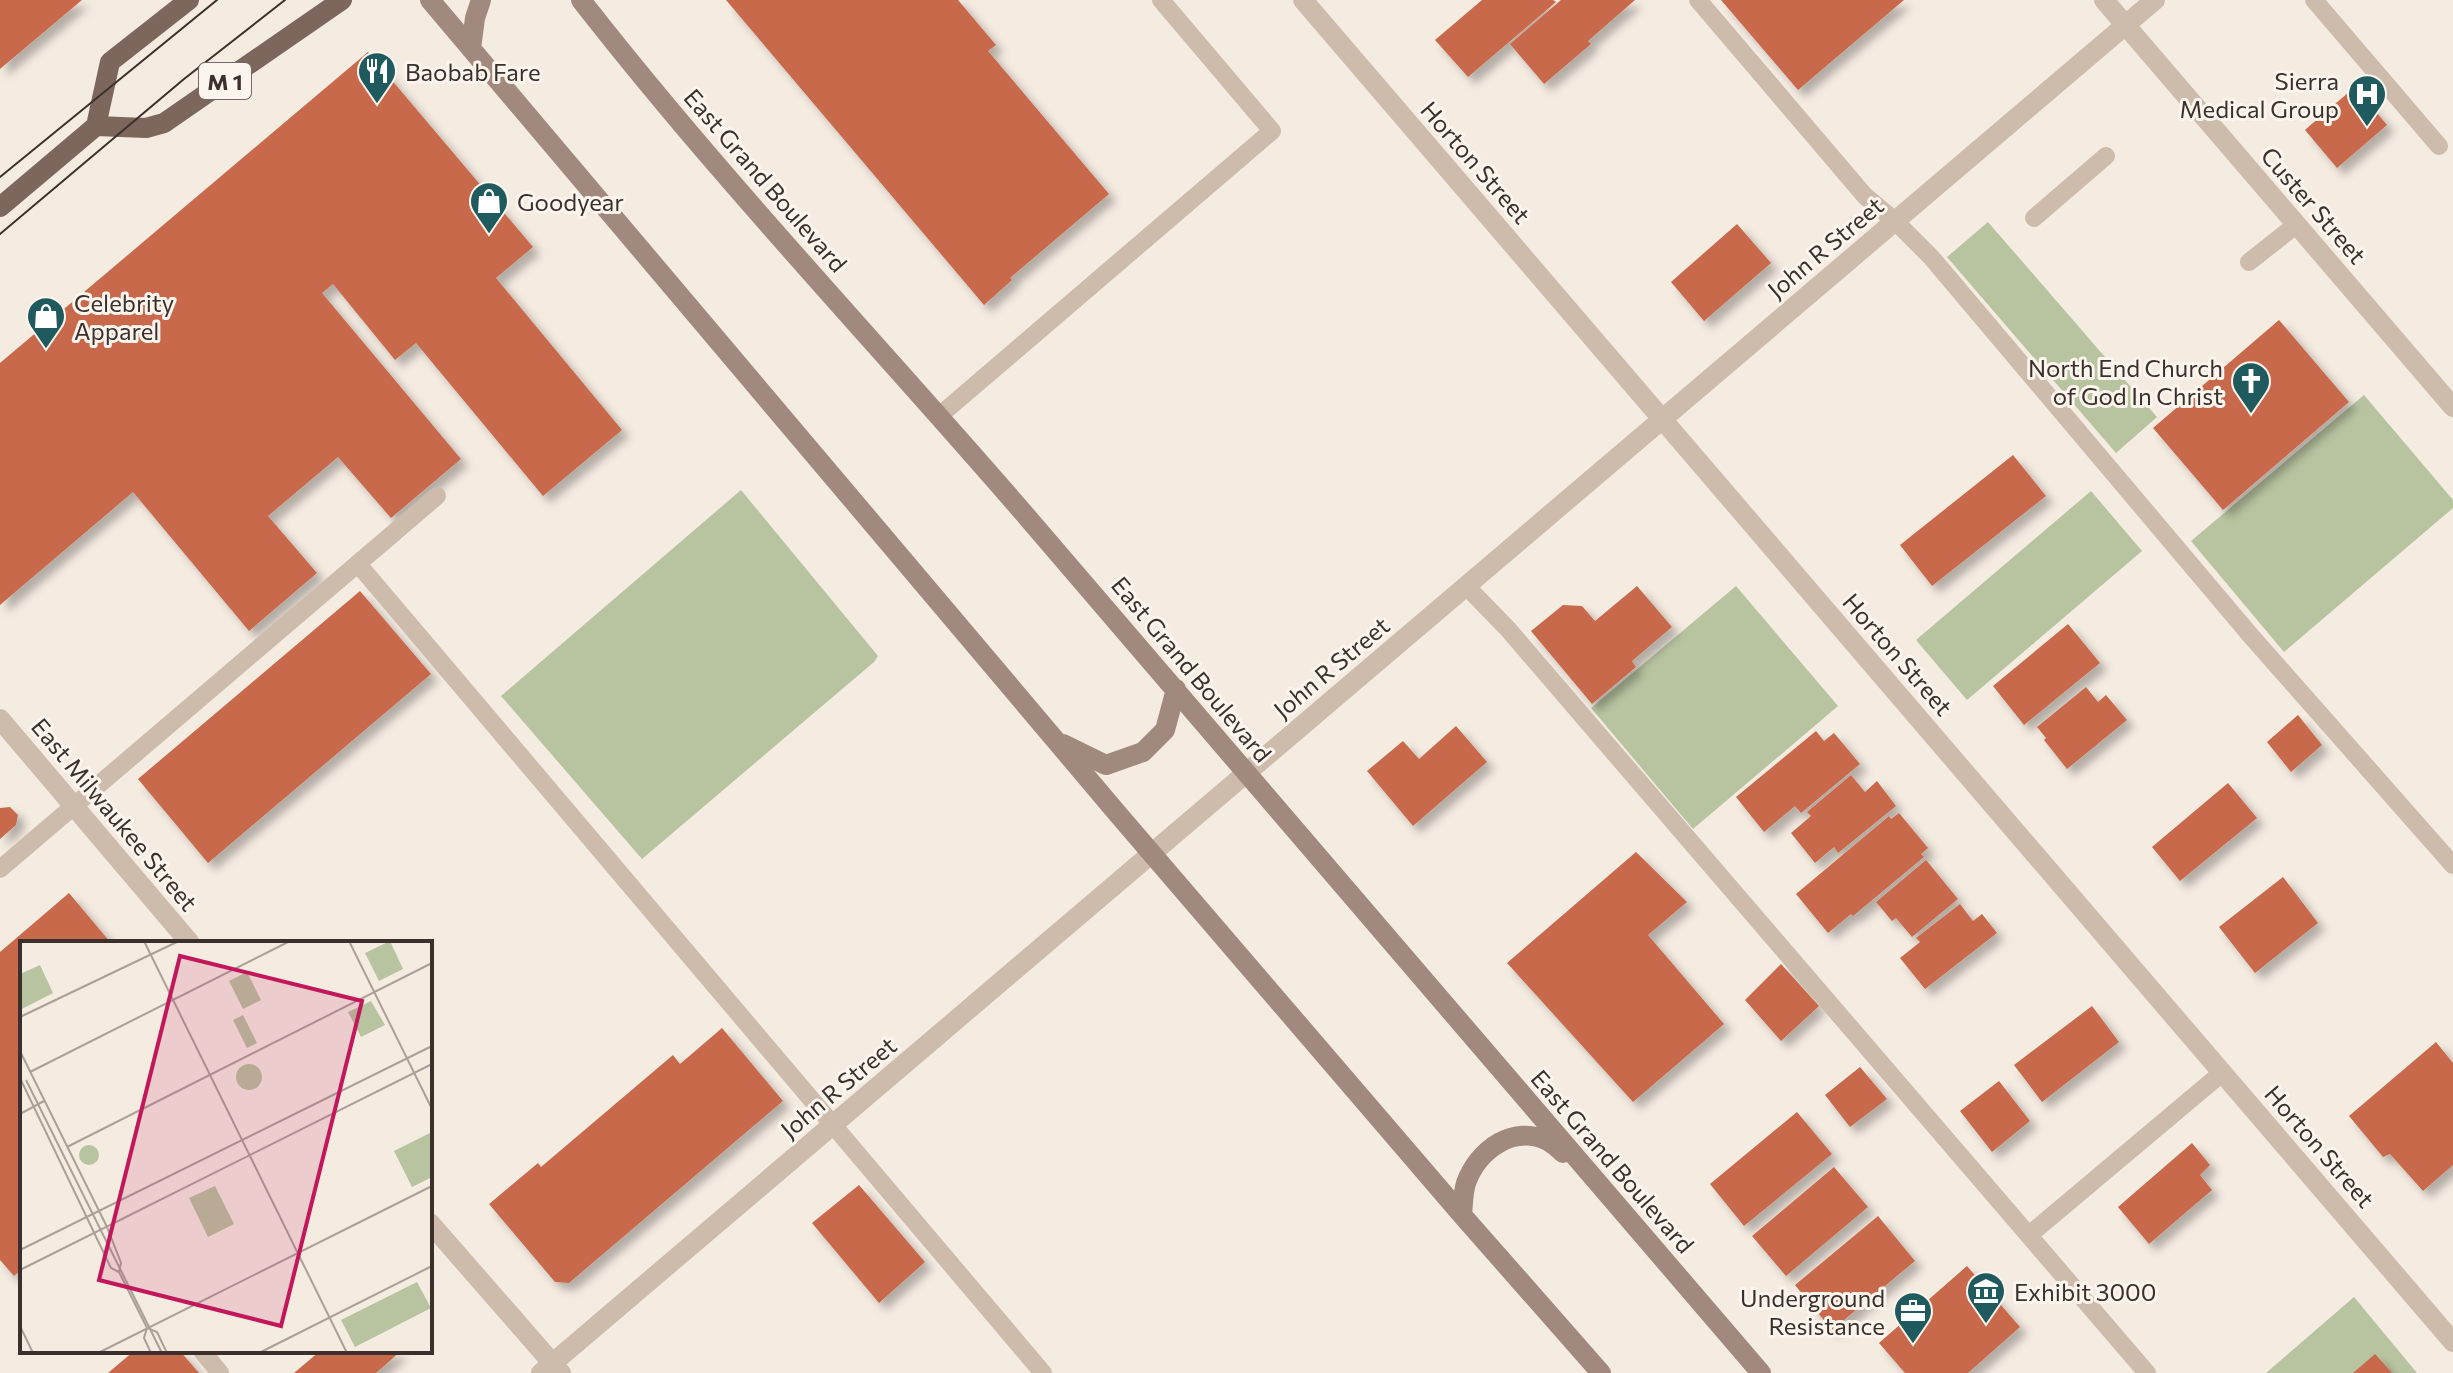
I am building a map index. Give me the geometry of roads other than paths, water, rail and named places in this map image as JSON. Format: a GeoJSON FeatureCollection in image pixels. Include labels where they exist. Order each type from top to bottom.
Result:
{"type":"FeatureCollection","features":[{"type":"Feature","properties":{"kind":"main road"},"geometry":{"type":"LineString","coordinates":[[0,207],[96,126],[110,62],[189,0]]}},
{"type":"Feature","properties":{"kind":"main road","name":"M 1"},"geometry":{"type":"LineString","coordinates":[[96,126],[146,128],[164,123],[342,0]]}},
{"type":"Feature","properties":{"kind":"main road"},"geometry":{"type":"LineString","coordinates":[[430,0],[1152,854],[1601,1373]]}},
{"type":"Feature","properties":{"kind":"main road"},"geometry":{"type":"LineString","coordinates":[[471,49],[481,0]]}},
{"type":"Feature","properties":{"kind":"main road","name":"East Grand Boulevard"},"geometry":{"type":"LineString","coordinates":[[581,0],[700,146],[1176,689],[1761,1373]]}},
{"type":"Feature","properties":{"kind":"main road"},"geometry":{"type":"LineString","coordinates":[[1056,740],[1106,765],[1143,752],[1165,730],[1176,689]]}},
{"type":"Feature","properties":{"kind":"main road"},"geometry":{"type":"LineString","coordinates":[[1462,1215],[1465,1185],[1477,1161],[1494,1144],[1522,1135],[1547,1141],[1586,1170]]}},
{"type":"Feature","properties":{"kind":"street","name":"Horton Street"},"geometry":{"type":"LineString","coordinates":[[1303,0],[2453,1342]]}},
{"type":"Feature","properties":{"kind":"street","name":"Custer Street"},"geometry":{"type":"LineString","coordinates":[[2104,0],[2453,407]]}},
{"type":"Feature","properties":{"kind":"street","name":"John R Street"},"geometry":{"type":"LineString","coordinates":[[552,1370],[833,1125],[2155,0]]}},
{"type":"Feature","properties":{"kind":"street","name":"East Milwaukee Street"},"geometry":{"type":"LineString","coordinates":[[0,719],[188,941]]}},
{"type":"Feature","properties":{"kind":"street"},"geometry":{"type":"LineString","coordinates":[[432,1225],[552,1370]]}},
{"type":"Feature","properties":{"kind":"lane"},"geometry":{"type":"LineString","coordinates":[[939,416],[1272,131],[1161,0]]}},
{"type":"Feature","properties":{"kind":"lane"},"geometry":{"type":"LineString","coordinates":[[1698,0],[1865,196],[1931,257],[2259,645],[2453,865]]}},
{"type":"Feature","properties":{"kind":"lane"},"geometry":{"type":"LineString","coordinates":[[2314,0],[2439,146]]}},
{"type":"Feature","properties":{"kind":"lane"},"geometry":{"type":"LineString","coordinates":[[2034,218],[2106,156]]}},
{"type":"Feature","properties":{"kind":"lane"},"geometry":{"type":"LineString","coordinates":[[2249,262],[2296,225]]}},
{"type":"Feature","properties":{"kind":"lane"},"geometry":{"type":"LineString","coordinates":[[0,869],[437,496]]}},
{"type":"Feature","properties":{"kind":"lane"},"geometry":{"type":"LineString","coordinates":[[358,564],[1043,1373]]}},
{"type":"Feature","properties":{"kind":"lane"},"geometry":{"type":"LineString","coordinates":[[1466,586],[1507,628],[2147,1373]]}},
{"type":"Feature","properties":{"kind":"lane"},"geometry":{"type":"LineString","coordinates":[[2029,1235],[2223,1072]]}},
{"type":"Feature","properties":{"kind":"lane"},"geometry":{"type":"LineString","coordinates":[[204,1353],[220,1373]]}},
{"type":"Feature","properties":{"kind":"tram line"},"geometry":{"type":"LineString","coordinates":[[0,177],[217,0]]}},
{"type":"Feature","properties":{"kind":"tram line"},"geometry":{"type":"LineString","coordinates":[[0,234],[184,79],[285,0]]}},
{"type":"Feature","properties":{"kind":"place","name":"Baobab Fare"},"geometry":{"type":"Point","coordinates":[377,105]}},
{"type":"Feature","properties":{"kind":"place","name":"Sierra Medical Group"},"geometry":{"type":"Point","coordinates":[2367,128]}},
{"type":"Feature","properties":{"kind":"place","name":"Goodyear"},"geometry":{"type":"Point","coordinates":[489,235]}},
{"type":"Feature","properties":{"kind":"place","name":"Celebrity Apparel"},"geometry":{"type":"Point","coordinates":[46,350]}},
{"type":"Feature","properties":{"kind":"place","name":"North End Church of God In Christ"},"geometry":{"type":"Point","coordinates":[2251,415]}},
{"type":"Feature","properties":{"kind":"place","name":"Exhibit 3000"},"geometry":{"type":"Point","coordinates":[1986,1325]}},
{"type":"Feature","properties":{"kind":"place","name":"Underground Resistance"},"geometry":{"type":"Point","coordinates":[1913,1345]}}]}
